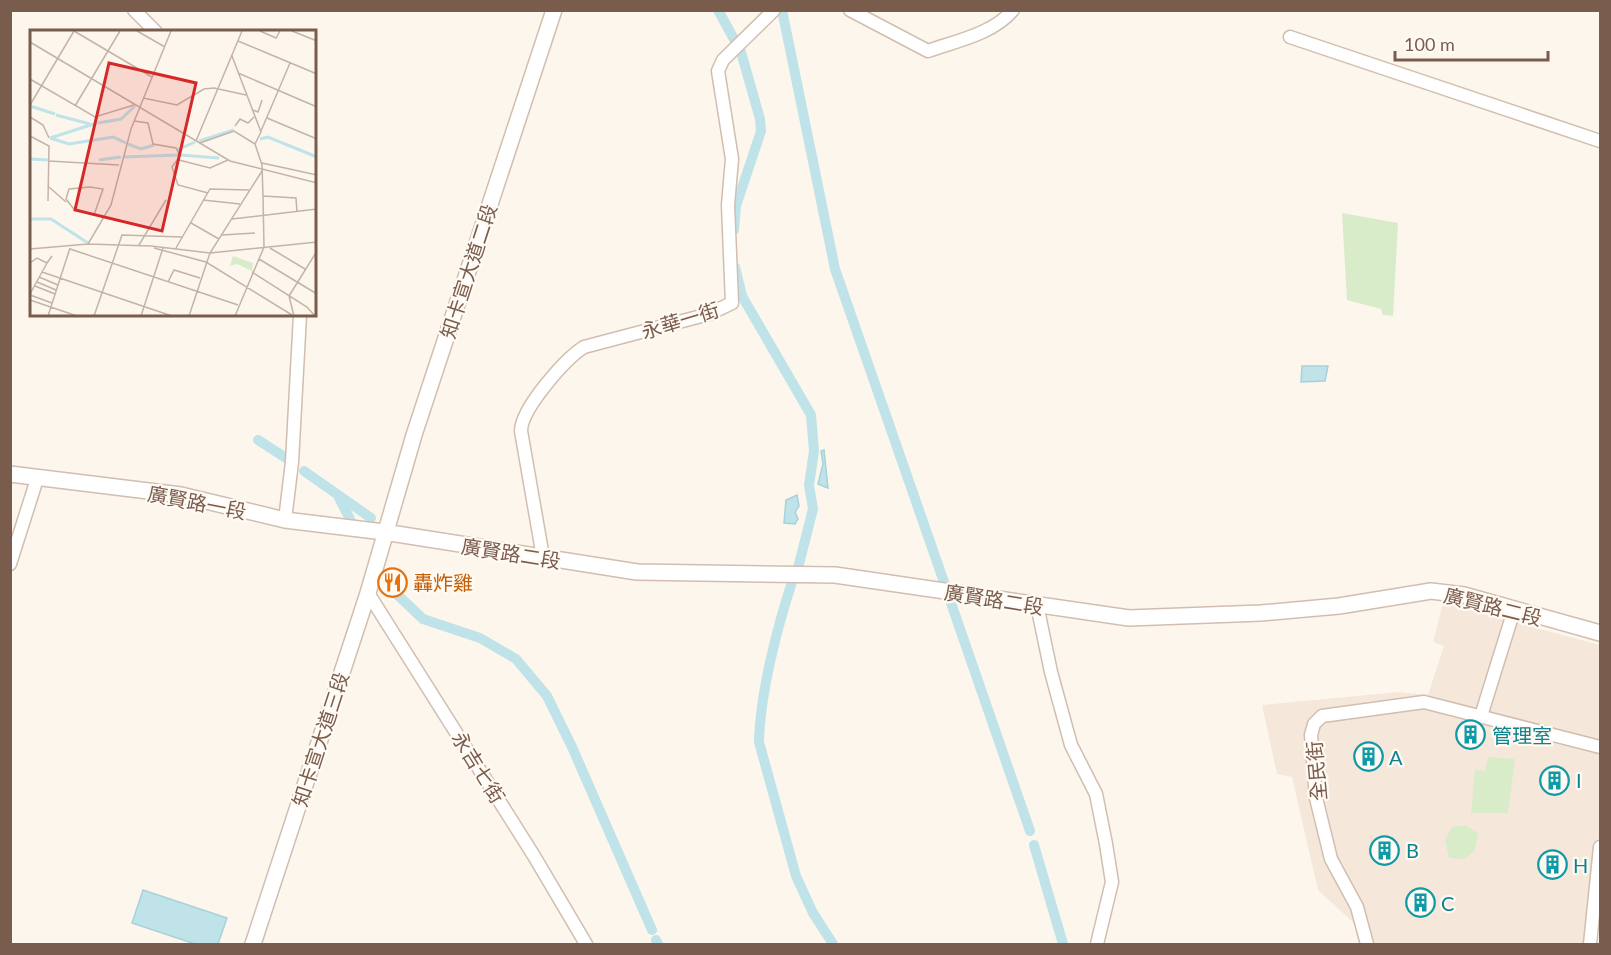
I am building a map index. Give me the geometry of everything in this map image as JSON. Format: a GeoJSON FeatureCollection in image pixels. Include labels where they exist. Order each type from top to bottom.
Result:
{"type":"FeatureCollection","features":[{"type":"Feature","properties":{"kind":"street"},"geometry":{"type":"LineString","coordinates":[[134,10],[154,30]]}},
{"type":"Feature","properties":{"kind":"street","name":"知卡宣大道二段"},"geometry":{"type":"LineString","coordinates":[[384,532],[554,10]]}},
{"type":"Feature","properties":{"kind":"street","name":"永華一街"},"geometry":{"type":"LineString","coordinates":[[543,557],[521,431],[525,414],[568,358],[584,347],[709,314],[732,303],[728,219],[732,159],[718,70],[723,60],[774,10]]}},
{"type":"Feature","properties":{"kind":"street"},"geometry":{"type":"LineString","coordinates":[[850,10],[928,51],[972,36],[1003,19],[1013,10]]}},
{"type":"Feature","properties":{"kind":"street"},"geometry":{"type":"LineString","coordinates":[[1290,37],[1600,141]]}},
{"type":"Feature","properties":{"kind":"street"},"geometry":{"type":"LineString","coordinates":[[285,520],[292,462],[300,316]]}},
{"type":"Feature","properties":{"kind":"street","name":"廣賢路一段"},"geometry":{"type":"LineString","coordinates":[[10,474],[181,495],[285,520],[384,532]]}},
{"type":"Feature","properties":{"kind":"street"},"geometry":{"type":"LineString","coordinates":[[10,564],[37,479]]}},
{"type":"Feature","properties":{"kind":"street","name":"廣賢路二段"},"geometry":{"type":"LineString","coordinates":[[384,532],[637,572],[835,575],[1129,618],[1339,606],[1431,591],[1464,596],[1600,633]]}},
{"type":"Feature","properties":{"kind":"street","name":"知卡宣大道三段"},"geometry":{"type":"LineString","coordinates":[[253,945],[368,593],[384,532]]}},
{"type":"Feature","properties":{"kind":"street","name":"永吉七街"},"geometry":{"type":"LineString","coordinates":[[368,593],[504,807],[586,945]]}},
{"type":"Feature","properties":{"kind":"street"},"geometry":{"type":"LineString","coordinates":[[1037,605],[1051,672],[1071,746],[1096,794],[1106,844],[1112,882],[1097,945]]}},
{"type":"Feature","properties":{"kind":"street"},"geometry":{"type":"LineString","coordinates":[[1481,716],[1514,610]]}},
{"type":"Feature","properties":{"kind":"street","name":"全民街"},"geometry":{"type":"LineString","coordinates":[[1367,945],[1357,907],[1331,860],[1316,798],[1311,735],[1314,724],[1322,716],[1424,702],[1600,747]]}},
{"type":"Feature","properties":{"kind":"street"},"geometry":{"type":"LineString","coordinates":[[1590,945],[1600,847]]}},
{"type":"Feature","properties":{"kind":"shaded area"},"geometry":{"type":"Polygon","coordinates":[[[1443,603],[1600,645],[1600,913],[1597,944],[1359,944],[1354,923],[1318,890],[1292,777],[1277,774],[1262,705],[1399,692],[1428,695],[1444,646],[1433,642],[1443,603]]]}},
{"type":"Feature","properties":{"kind":"green space"},"geometry":{"type":"Polygon","coordinates":[[[1342,213],[1398,223],[1393,316],[1383,315],[1381,309],[1347,300],[1342,213]]]}},
{"type":"Feature","properties":{"kind":"green space"},"geometry":{"type":"Polygon","coordinates":[[[1488,757],[1515,759],[1508,813],[1471,813],[1475,770],[1485,771],[1488,757]]]}},
{"type":"Feature","properties":{"kind":"green space"},"geometry":{"type":"Polygon","coordinates":[[[1465,825],[1478,833],[1475,850],[1465,859],[1449,858],[1445,840],[1452,827],[1465,825]]]}},
{"type":"Feature","properties":{"kind":"water"},"geometry":{"type":"Polygon","coordinates":[[[1302,366],[1328,366],[1325,381],[1301,382],[1302,366]]]}},
{"type":"Feature","properties":{"kind":"water"},"geometry":{"type":"Polygon","coordinates":[[[824,450],[828,488],[818,484],[823,464],[821,451],[824,450]]]}},
{"type":"Feature","properties":{"kind":"water"},"geometry":{"type":"Polygon","coordinates":[[[797,495],[799,506],[795,512],[798,519],[795,524],[784,523],[786,500],[797,495]]]}},
{"type":"Feature","properties":{"kind":"water"},"geometry":{"type":"Polygon","coordinates":[[[143,890],[227,918],[218,944],[195,944],[132,923],[143,890]]]}},
{"type":"Feature","properties":{"kind":"waterway"},"geometry":{"type":"LineString","coordinates":[[718,10],[735,41]]}},
{"type":"Feature","properties":{"kind":"waterway"},"geometry":{"type":"LineString","coordinates":[[782,10],[835,269],[944,582]]}},
{"type":"Feature","properties":{"kind":"waterway"},"geometry":{"type":"LineString","coordinates":[[734,230],[736,206],[761,131],[760,119],[741,52]]}},
{"type":"Feature","properties":{"kind":"waterway"},"geometry":{"type":"LineString","coordinates":[[735,267],[742,296],[811,415],[814,451],[809,485],[813,509],[798,568]]}},
{"type":"Feature","properties":{"kind":"waterway"},"geometry":{"type":"LineString","coordinates":[[258,440],[286,458]]}},
{"type":"Feature","properties":{"kind":"waterway"},"geometry":{"type":"LineString","coordinates":[[304,471],[371,518]]}},
{"type":"Feature","properties":{"kind":"waterway"},"geometry":{"type":"LineString","coordinates":[[339,498],[350,519]]}},
{"type":"Feature","properties":{"kind":"waterway"},"geometry":{"type":"LineString","coordinates":[[792,582],[770,661],[762,703],[759,742],[796,876],[813,913],[833,944]]}},
{"type":"Feature","properties":{"kind":"waterway"},"geometry":{"type":"LineString","coordinates":[[385,583],[423,619],[480,638],[516,659],[547,696],[572,747],[652,930]]}},
{"type":"Feature","properties":{"kind":"waterway"},"geometry":{"type":"LineString","coordinates":[[951,603],[1030,831]]}},
{"type":"Feature","properties":{"kind":"waterway"},"geometry":{"type":"LineString","coordinates":[[1034,845],[1063,944]]}},
{"type":"Feature","properties":{"kind":"waterway"},"geometry":{"type":"LineString","coordinates":[[656,940],[658,944]]}},
{"type":"Feature","properties":{"kind":"place","name":"轟炸雞"},"geometry":{"type":"Point","coordinates":[392,582]}},
{"type":"Feature","properties":{"kind":"place","name":"管理室"},"geometry":{"type":"Point","coordinates":[1471,735]}},
{"type":"Feature","properties":{"kind":"place","name":"A"},"geometry":{"type":"Point","coordinates":[1368,757]}},
{"type":"Feature","properties":{"kind":"place","name":"I"},"geometry":{"type":"Point","coordinates":[1555,780]}},
{"type":"Feature","properties":{"kind":"place","name":"B"},"geometry":{"type":"Point","coordinates":[1385,850]}},
{"type":"Feature","properties":{"kind":"place","name":"H"},"geometry":{"type":"Point","coordinates":[1552,865]}},
{"type":"Feature","properties":{"kind":"place","name":"C"},"geometry":{"type":"Point","coordinates":[1420,903]}}]}
